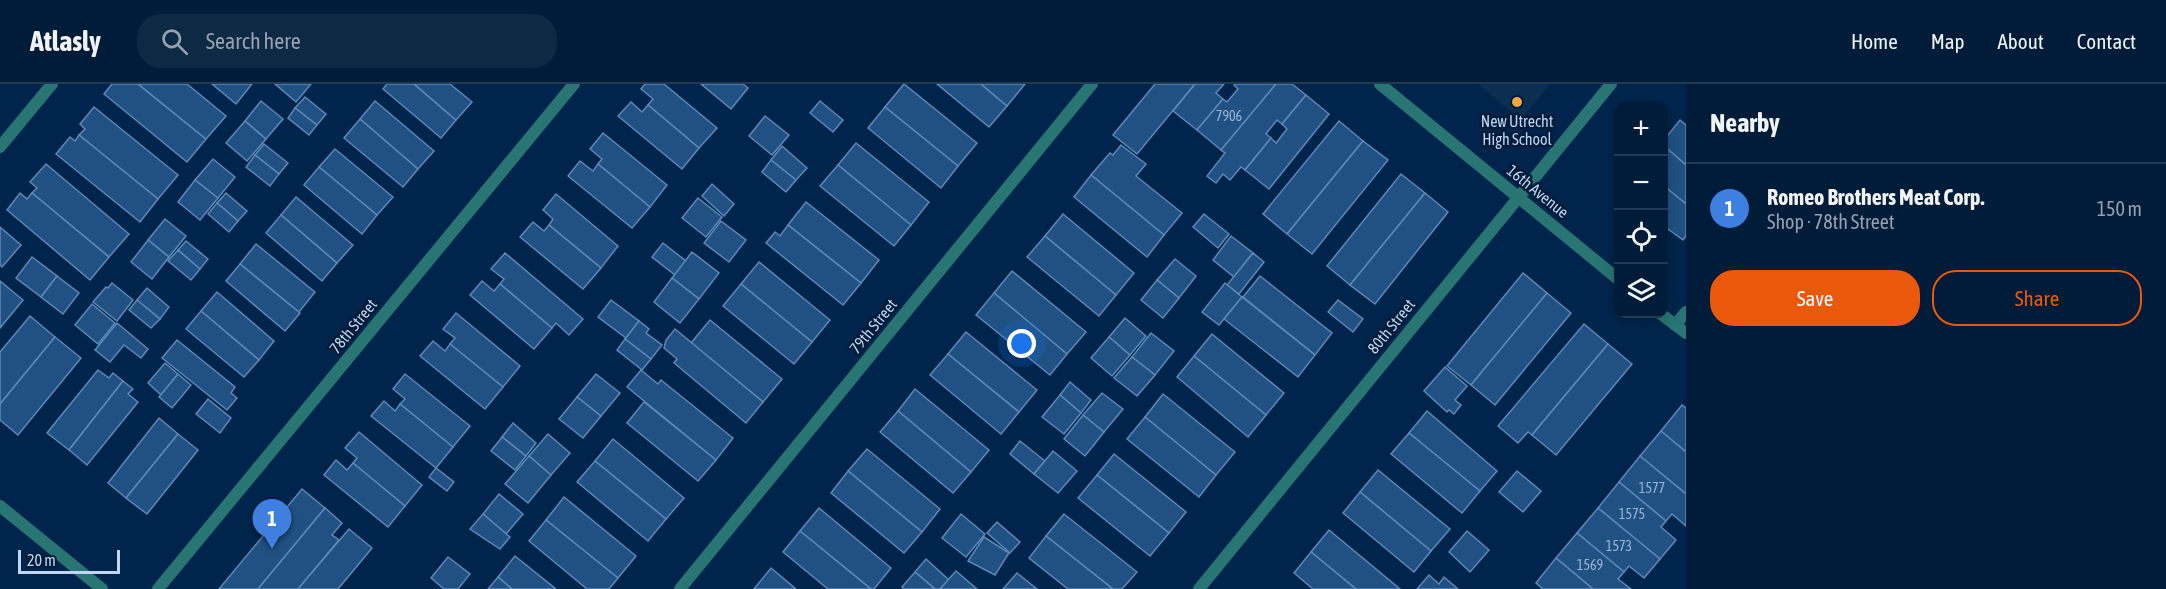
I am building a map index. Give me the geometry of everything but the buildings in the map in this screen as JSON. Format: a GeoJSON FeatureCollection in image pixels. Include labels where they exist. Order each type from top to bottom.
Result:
{"type":"FeatureCollection","features":[{"type":"Feature","properties":{"kind":"street"},"geometry":{"type":"LineString","coordinates":[[0,147],[52,84]]}},
{"type":"Feature","properties":{"kind":"street","name":"78th Street"},"geometry":{"type":"LineString","coordinates":[[158,589],[574,84]]}},
{"type":"Feature","properties":{"kind":"street","name":"79th Street"},"geometry":{"type":"LineString","coordinates":[[680,589],[1092,84]]}},
{"type":"Feature","properties":{"kind":"street","name":"16th Avenue"},"geometry":{"type":"LineString","coordinates":[[1380,84],[1614,276]]}},
{"type":"Feature","properties":{"kind":"street","name":"80th Street"},"geometry":{"type":"LineString","coordinates":[[1199,589],[1611,84]]}},
{"type":"Feature","properties":{"kind":"street"},"geometry":{"type":"LineString","coordinates":[[1675,325],[1686,312]]}},
{"type":"Feature","properties":{"kind":"street"},"geometry":{"type":"LineString","coordinates":[[1666,318],[1686,333]]}},
{"type":"Feature","properties":{"kind":"street"},"geometry":{"type":"LineString","coordinates":[[0,506],[102,589]]}},
{"type":"Feature","properties":{"kind":"shaded area","name":"New Utrecht High School"},"geometry":{"type":"Polygon","coordinates":[[[1478,84],[1550,84],[1521,120],[1478,84]]]}},
{"type":"Feature","properties":{"kind":"place","name":"New Utrecht High School"},"geometry":{"type":"Point","coordinates":[1517,102]}},
{"type":"Feature","properties":{"kind":"place","name":"Romeo Brothers Meat Corp."},"geometry":{"type":"Point","coordinates":[272,549]}}]}
